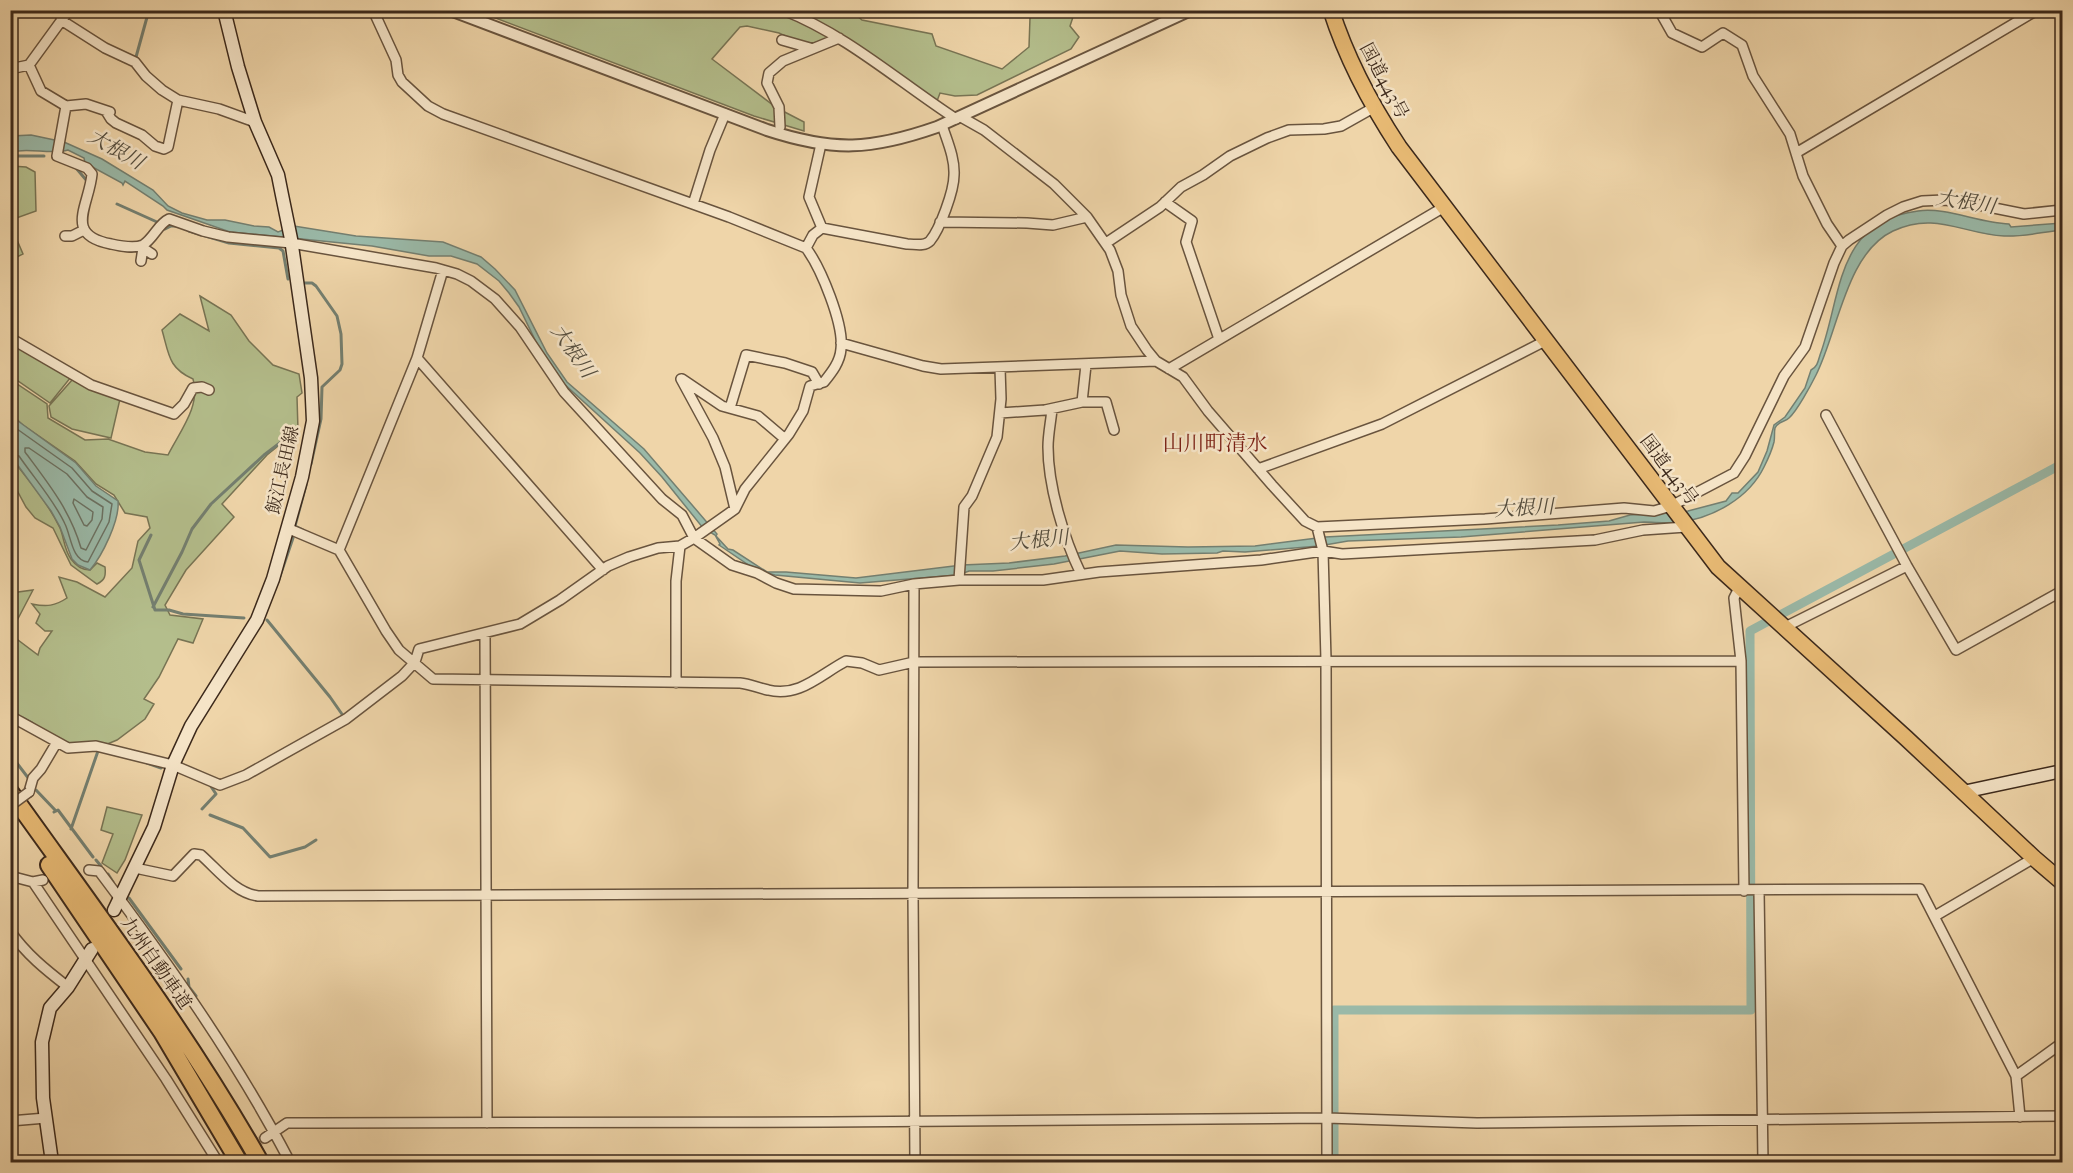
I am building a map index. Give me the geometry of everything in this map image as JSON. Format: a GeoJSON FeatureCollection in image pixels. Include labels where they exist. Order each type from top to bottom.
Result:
{"type":"FeatureCollection","features":[{"type":"Feature","properties":{"kind":"highway","name":"国道443号"},"geometry":{"type":"LineString","coordinates":[[1331,10],[1355,75],[1373,108],[1405,155],[1718,567],[2062,882]]}},
{"type":"Feature","properties":{"kind":"highway","name":"九州自動車道"},"geometry":{"type":"LineString","coordinates":[[10,792],[173,1022],[230,1108],[260,1162]]}},
{"type":"Feature","properties":{"kind":"highway","name":"九州自動車道"},"geometry":{"type":"LineString","coordinates":[[10,808],[162,1032],[214,1118],[227,1162]]}},
{"type":"Feature","properties":{"kind":"main road","name":"飯江長田線"},"geometry":{"type":"LineString","coordinates":[[117,904],[154,827],[173,765],[191,726],[257,620],[273,579],[302,477],[313,421],[308,345],[278,175],[255,122],[224,10]]}},
{"type":"Feature","properties":{"kind":"main road"},"geometry":{"type":"LineString","coordinates":[[1963,792],[2062,771]]}},
{"type":"Feature","properties":{"kind":"main road"},"geometry":{"type":"LineString","coordinates":[[52,1162],[42,1098],[42,1042],[50,1008],[68,987],[89,954]]}},
{"type":"Feature","properties":{"kind":"street"},"geometry":{"type":"LineString","coordinates":[[10,69],[29,65],[69,10]]}},
{"type":"Feature","properties":{"kind":"street"},"geometry":{"type":"LineString","coordinates":[[10,716],[68,748],[96,746],[173,765],[220,785],[246,775],[346,719],[402,676],[415,662],[419,649],[520,624],[603,570],[629,557],[658,548],[680,546],[735,510],[745,489],[785,439],[803,411],[810,386],[824,382],[837,364],[841,343],[838,322],[828,290],[806,248],[693,204],[443,114],[428,106],[402,82],[398,75],[396,60],[373,10]]}},
{"type":"Feature","properties":{"kind":"street"},"geometry":{"type":"LineString","coordinates":[[450,10],[725,114],[795,139],[821,144],[876,144],[904,139],[958,118],[1191,10]]}},
{"type":"Feature","properties":{"kind":"street"},"geometry":{"type":"LineString","coordinates":[[783,10],[839,38],[958,118],[984,130],[1054,184],[1087,217],[1106,243],[1118,271],[1121,295],[1131,326],[1156,362],[1182,377],[1258,469],[1305,521],[1318,528],[1485,519],[1624,508],[1654,511],[1671,506],[1734,473],[1745,456],[1784,376],[1805,347],[1842,246],[1887,215],[1922,201],[1964,202],[2024,214],[2062,210]]}},
{"type":"Feature","properties":{"kind":"street"},"geometry":{"type":"LineString","coordinates":[[1659,10],[1672,33],[1702,48],[1723,33],[1742,45],[1752,76],[1790,134],[1803,176],[1827,224],[1842,246]]}},
{"type":"Feature","properties":{"kind":"street"},"geometry":{"type":"LineString","coordinates":[[1796,153],[2037,10]]}},
{"type":"Feature","properties":{"kind":"street"},"geometry":{"type":"LineString","coordinates":[[61,20],[105,48],[135,62],[146,76],[178,100],[219,109],[255,122]]}},
{"type":"Feature","properties":{"kind":"street"},"geometry":{"type":"LineString","coordinates":[[786,60],[780,38],[810,48]]}},
{"type":"Feature","properties":{"kind":"street"},"geometry":{"type":"LineString","coordinates":[[780,128],[780,111],[768,87],[767,78],[771,70],[810,48],[839,38]]}},
{"type":"Feature","properties":{"kind":"street"},"geometry":{"type":"LineString","coordinates":[[29,65],[41,91],[66,106],[86,104],[108,112],[116,123],[142,135],[155,146],[164,149],[168,147],[178,100]]}},
{"type":"Feature","properties":{"kind":"street"},"geometry":{"type":"LineString","coordinates":[[66,106],[57,156],[87,168],[92,174],[81,220],[84,230],[101,242],[123,247],[142,247],[152,254]]}},
{"type":"Feature","properties":{"kind":"street"},"geometry":{"type":"LineString","coordinates":[[1106,243],[1165,202],[1181,187],[1230,156],[1289,130],[1341,126],[1373,108]]}},
{"type":"Feature","properties":{"kind":"street"},"geometry":{"type":"LineString","coordinates":[[693,204],[710,150],[725,114]]}},
{"type":"Feature","properties":{"kind":"street"},"geometry":{"type":"LineString","coordinates":[[822,228],[907,244],[922,245],[929,242],[951,194],[954,174],[951,151],[942,125]]}},
{"type":"Feature","properties":{"kind":"street"},"geometry":{"type":"LineString","coordinates":[[821,144],[809,197],[822,228]]}},
{"type":"Feature","properties":{"kind":"street"},"geometry":{"type":"LineString","coordinates":[[1165,202],[1192,221],[1186,242],[1219,339]]}},
{"type":"Feature","properties":{"kind":"street"},"geometry":{"type":"LineString","coordinates":[[1169,369],[1438,210]]}},
{"type":"Feature","properties":{"kind":"street"},"geometry":{"type":"LineString","coordinates":[[940,222],[1053,225],[1087,217]]}},
{"type":"Feature","properties":{"kind":"street"},"geometry":{"type":"LineString","coordinates":[[141,261],[142,247],[164,221],[169,219],[228,237],[290,236],[443,270],[471,281],[495,299],[520,327],[564,392],[662,499],[682,515],[694,538],[732,565],[794,589],[881,591],[959,578],[1043,579],[1199,563],[1261,560],[1323,551],[1342,554],[1595,540],[1643,530],[1686,527]]}},
{"type":"Feature","properties":{"kind":"street"},"geometry":{"type":"LineString","coordinates":[[806,248],[813,236],[822,228]]}},
{"type":"Feature","properties":{"kind":"street"},"geometry":{"type":"LineString","coordinates":[[65,236],[72,236],[84,230]]}},
{"type":"Feature","properties":{"kind":"street"},"geometry":{"type":"LineString","coordinates":[[339,550],[417,358],[443,270]]}},
{"type":"Feature","properties":{"kind":"street"},"geometry":{"type":"LineString","coordinates":[[10,338],[91,386],[174,414],[184,404],[193,388],[202,387],[209,390]]}},
{"type":"Feature","properties":{"kind":"street"},"geometry":{"type":"LineString","coordinates":[[1258,469],[1382,423],[1545,341]]}},
{"type":"Feature","properties":{"kind":"street"},"geometry":{"type":"LineString","coordinates":[[841,343],[941,369],[1156,362]]}},
{"type":"Feature","properties":{"kind":"street"},"geometry":{"type":"LineString","coordinates":[[730,408],[746,355],[785,363],[812,372],[819,384]]}},
{"type":"Feature","properties":{"kind":"street"},"geometry":{"type":"LineString","coordinates":[[417,358],[603,570]]}},
{"type":"Feature","properties":{"kind":"street"},"geometry":{"type":"LineString","coordinates":[[1082,402],[1086,365]]}},
{"type":"Feature","properties":{"kind":"street"},"geometry":{"type":"LineString","coordinates":[[959,578],[963,507],[972,496],[997,438],[1000,412],[1000,368]]}},
{"type":"Feature","properties":{"kind":"street"},"geometry":{"type":"LineString","coordinates":[[735,510],[724,467],[713,438],[681,379],[722,406],[758,416],[785,439]]}},
{"type":"Feature","properties":{"kind":"street"},"geometry":{"type":"LineString","coordinates":[[1000,412],[1052,409],[1082,402],[1106,402],[1114,430]]}},
{"type":"Feature","properties":{"kind":"street"},"geometry":{"type":"LineString","coordinates":[[1052,409],[1048,448],[1052,488],[1064,532],[1081,574]]}},
{"type":"Feature","properties":{"kind":"street"},"geometry":{"type":"LineString","coordinates":[[1826,415],[1907,566],[1956,650],[2062,591]]}},
{"type":"Feature","properties":{"kind":"street"},"geometry":{"type":"LineString","coordinates":[[287,528],[339,550],[399,650],[433,679],[740,683],[769,691],[791,691],[807,686],[846,661],[862,663],[879,670],[914,662],[1741,661]]}},
{"type":"Feature","properties":{"kind":"street"},"geometry":{"type":"LineString","coordinates":[[1318,528],[1323,551],[1326,660],[1327,1162]]}},
{"type":"Feature","properties":{"kind":"street"},"geometry":{"type":"LineString","coordinates":[[676,683],[676,581],[680,546]]}},
{"type":"Feature","properties":{"kind":"street"},"geometry":{"type":"LineString","coordinates":[[1785,629],[1907,566]]}},
{"type":"Feature","properties":{"kind":"street"},"geometry":{"type":"LineString","coordinates":[[914,584],[915,1162]]}},
{"type":"Feature","properties":{"kind":"street"},"geometry":{"type":"LineString","coordinates":[[1739,588],[1734,598],[1741,661],[1763,1119],[1763,1162]]}},
{"type":"Feature","properties":{"kind":"street"},"geometry":{"type":"LineString","coordinates":[[485,634],[488,1123]]}},
{"type":"Feature","properties":{"kind":"street"},"geometry":{"type":"LineString","coordinates":[[10,808],[29,792],[33,778],[41,770],[57,742]]}},
{"type":"Feature","properties":{"kind":"street"},"geometry":{"type":"LineString","coordinates":[[135,868],[173,876],[194,854],[201,855],[238,889],[249,895],[488,896],[1920,889],[2016,1076],[2020,1117]]}},
{"type":"Feature","properties":{"kind":"street"},"geometry":{"type":"LineString","coordinates":[[1935,916],[2034,858]]}},
{"type":"Feature","properties":{"kind":"street"},"geometry":{"type":"LineString","coordinates":[[89,870],[99,871],[117,904],[194,1000],[290,1162]]}},
{"type":"Feature","properties":{"kind":"street"},"geometry":{"type":"LineString","coordinates":[[10,876],[38,880],[89,954],[166,1079],[227,1162]]}},
{"type":"Feature","properties":{"kind":"street"},"geometry":{"type":"LineString","coordinates":[[10,931],[40,966],[68,987]]}},
{"type":"Feature","properties":{"kind":"street"},"geometry":{"type":"LineString","coordinates":[[2016,1076],[2062,1043]]}},
{"type":"Feature","properties":{"kind":"street"},"geometry":{"type":"LineString","coordinates":[[265,1138],[286,1123],[1327,1118],[1477,1123],[2062,1116]]}},
{"type":"Feature","properties":{"kind":"street"},"geometry":{"type":"LineString","coordinates":[[10,1121],[46,1118]]}},
{"type":"Feature","properties":{"kind":"green space"},"geometry":{"type":"Polygon","coordinates":[[[477,11],[775,11],[832,37],[814,43],[798,42],[779,33],[747,26],[740,27],[712,59],[777,108],[804,122],[804,131],[754,116],[477,11]]]}},
{"type":"Feature","properties":{"kind":"green space"},"geometry":{"type":"Polygon","coordinates":[[[789,11],[852,11],[862,20],[932,34],[936,46],[1002,69],[1029,47],[1030,18],[1033,11],[1075,11],[1070,26],[1079,37],[1071,49],[977,95],[955,96],[940,93],[937,101],[895,73],[789,11]]]}},
{"type":"Feature","properties":{"kind":"green space"},"geometry":{"type":"Polygon","coordinates":[[[11,166],[26,167],[35,172],[36,211],[11,220],[11,166]]]}},
{"type":"Feature","properties":{"kind":"green space"},"geometry":{"type":"Polygon","coordinates":[[[11,226],[23,254],[10,260],[11,226]]]}},
{"type":"Feature","properties":{"kind":"green space"},"geometry":{"type":"Polygon","coordinates":[[[200,296],[231,315],[249,341],[273,365],[299,374],[302,393],[297,397],[298,430],[267,455],[222,504],[234,517],[186,570],[165,605],[170,615],[203,619],[193,643],[178,639],[159,677],[144,699],[154,704],[145,719],[117,740],[105,745],[69,745],[11,712],[10,634],[38,655],[52,631],[45,631],[36,623],[40,614],[32,604],[51,605],[67,598],[59,577],[77,582],[105,597],[132,568],[138,541],[150,528],[147,517],[125,513],[114,495],[96,484],[75,461],[11,414],[11,380],[47,404],[48,418],[85,440],[108,439],[145,452],[168,455],[192,409],[195,389],[193,379],[174,365],[162,330],[180,314],[209,331],[200,296]]]}},
{"type":"Feature","properties":{"kind":"green space"},"geometry":{"type":"Polygon","coordinates":[[[10,342],[71,377],[50,403],[11,376],[10,342]]]}},
{"type":"Feature","properties":{"kind":"green space"},"geometry":{"type":"Polygon","coordinates":[[[73,379],[120,399],[111,438],[72,429],[51,417],[49,406],[73,379]]]}},
{"type":"Feature","properties":{"kind":"green space"},"geometry":{"type":"Polygon","coordinates":[[[11,458],[50,509],[60,528],[67,552],[73,561],[79,567],[87,570],[97,563],[105,567],[102,581],[97,584],[71,565],[53,528],[35,518],[26,507],[11,479],[11,458]]]}},
{"type":"Feature","properties":{"kind":"green space"},"geometry":{"type":"Polygon","coordinates":[[[33,590],[11,632],[11,593],[33,590]]]}},
{"type":"Feature","properties":{"kind":"green space"},"geometry":{"type":"Polygon","coordinates":[[[107,807],[142,815],[125,860],[117,873],[102,863],[113,834],[101,830],[107,807]]]}},
{"type":"Feature","properties":{"kind":"water","name":"大根川"},"geometry":{"type":"Polygon","coordinates":[[[31,135],[64,142],[102,159],[153,190],[168,206],[182,213],[207,220],[225,220],[269,227],[278,232],[294,226],[356,236],[443,242],[481,257],[515,290],[547,353],[567,382],[644,449],[728,549],[767,572],[856,578],[962,565],[1009,563],[1065,556],[1116,545],[1255,546],[1325,537],[1558,525],[1609,521],[1630,515],[1688,511],[1726,501],[1732,493],[1738,493],[1758,472],[1774,425],[1785,417],[1805,388],[1811,370],[1819,360],[1846,265],[1856,245],[1871,229],[1891,218],[1929,210],[2009,224],[2011,227],[2062,223],[2062,230],[2004,236],[1949,225],[1922,223],[1893,231],[1877,242],[1864,257],[1854,275],[1824,357],[1811,385],[1792,415],[1775,428],[1772,448],[1757,478],[1740,497],[1729,505],[1692,520],[1461,537],[1348,541],[1319,546],[1245,552],[1162,554],[1120,551],[1054,564],[860,583],[775,575],[756,570],[719,545],[715,535],[703,528],[640,453],[562,382],[540,350],[519,307],[509,293],[499,281],[477,264],[451,256],[429,256],[372,246],[230,232],[167,210],[125,181],[123,185],[85,163],[84,158],[68,150],[11,152],[11,136],[13,139],[12,136],[31,135]]]}},
{"type":"Feature","properties":{"kind":"water"},"geometry":{"type":"Polygon","coordinates":[[[11,416],[76,463],[96,486],[118,501],[116,518],[109,537],[90,570],[78,565],[72,559],[60,527],[51,511],[11,456],[11,416]]]}},
{"type":"Feature","properties":{"kind":"waterway"},"geometry":{"type":"LineString","coordinates":[[136,57],[149,10]]}},
{"type":"Feature","properties":{"kind":"waterway"},"geometry":{"type":"LineString","coordinates":[[10,156],[44,156]]}},
{"type":"Feature","properties":{"kind":"waterway"},"geometry":{"type":"LineString","coordinates":[[76,168],[87,181]]}},
{"type":"Feature","properties":{"kind":"waterway"},"geometry":{"type":"LineString","coordinates":[[117,204],[157,222]]}},
{"type":"Feature","properties":{"kind":"waterway"},"geometry":{"type":"LineString","coordinates":[[165,229],[177,226]]}},
{"type":"Feature","properties":{"kind":"waterway"},"geometry":{"type":"LineString","coordinates":[[189,231],[229,243],[279,248],[283,251],[288,279]]}},
{"type":"Feature","properties":{"kind":"waterway"},"geometry":{"type":"LineString","coordinates":[[304,283],[312,283],[316,286],[337,316],[341,334],[342,364],[340,370],[322,387],[321,419],[311,464]]}},
{"type":"Feature","properties":{"kind":"waterway"},"geometry":{"type":"LineString","coordinates":[[153,607],[192,529],[211,504],[264,455],[289,436]]}},
{"type":"Feature","properties":{"kind":"waterway"},"geometry":{"type":"LineString","coordinates":[[1334,1162],[1334,1010],[1751,1010],[1750,631],[2062,464]]}},
{"type":"Feature","properties":{"kind":"waterway"},"geometry":{"type":"LineString","coordinates":[[303,530],[295,526],[306,485]]}},
{"type":"Feature","properties":{"kind":"waterway"},"geometry":{"type":"LineString","coordinates":[[151,535],[139,560],[155,610],[244,618]]}},
{"type":"Feature","properties":{"kind":"waterway"},"geometry":{"type":"LineString","coordinates":[[278,582],[293,538]]}},
{"type":"Feature","properties":{"kind":"waterway"},"geometry":{"type":"LineString","coordinates":[[267,620],[344,717]]}},
{"type":"Feature","properties":{"kind":"waterway"},"geometry":{"type":"LineString","coordinates":[[23,718],[32,723]]}},
{"type":"Feature","properties":{"kind":"waterway"},"geometry":{"type":"LineString","coordinates":[[71,829],[98,751],[100,751]]}},
{"type":"Feature","properties":{"kind":"waterway"},"geometry":{"type":"LineString","coordinates":[[10,754],[29,779]]}},
{"type":"Feature","properties":{"kind":"waterway"},"geometry":{"type":"LineString","coordinates":[[147,763],[161,768]]}},
{"type":"Feature","properties":{"kind":"waterway"},"geometry":{"type":"LineString","coordinates":[[202,809],[216,794],[210,785]]}},
{"type":"Feature","properties":{"kind":"waterway"},"geometry":{"type":"LineString","coordinates":[[36,790],[56,811]]}},
{"type":"Feature","properties":{"kind":"waterway"},"geometry":{"type":"LineString","coordinates":[[54,812],[58,810],[93,857]]}},
{"type":"Feature","properties":{"kind":"waterway"},"geometry":{"type":"LineString","coordinates":[[210,815],[243,828],[270,857],[305,847],[316,840]]}},
{"type":"Feature","properties":{"kind":"waterway"},"geometry":{"type":"LineString","coordinates":[[96,860],[101,866]]}},
{"type":"Feature","properties":{"kind":"waterway"},"geometry":{"type":"LineString","coordinates":[[108,874],[113,882]]}},
{"type":"Feature","properties":{"kind":"waterway"},"geometry":{"type":"LineString","coordinates":[[129,898],[181,969]]}},
{"type":"Feature","properties":{"kind":"waterway"},"geometry":{"type":"LineString","coordinates":[[188,979],[189,987],[196,996]]}},
{"type":"Feature","properties":{"kind":"tunnel"},"geometry":{"type":"LineString","coordinates":[[232,1157],[265,1138]]}},
{"type":"Feature","properties":{"kind":"district","name":"山川町清水"},"geometry":{"type":"Point","coordinates":[1215,443]}}]}
